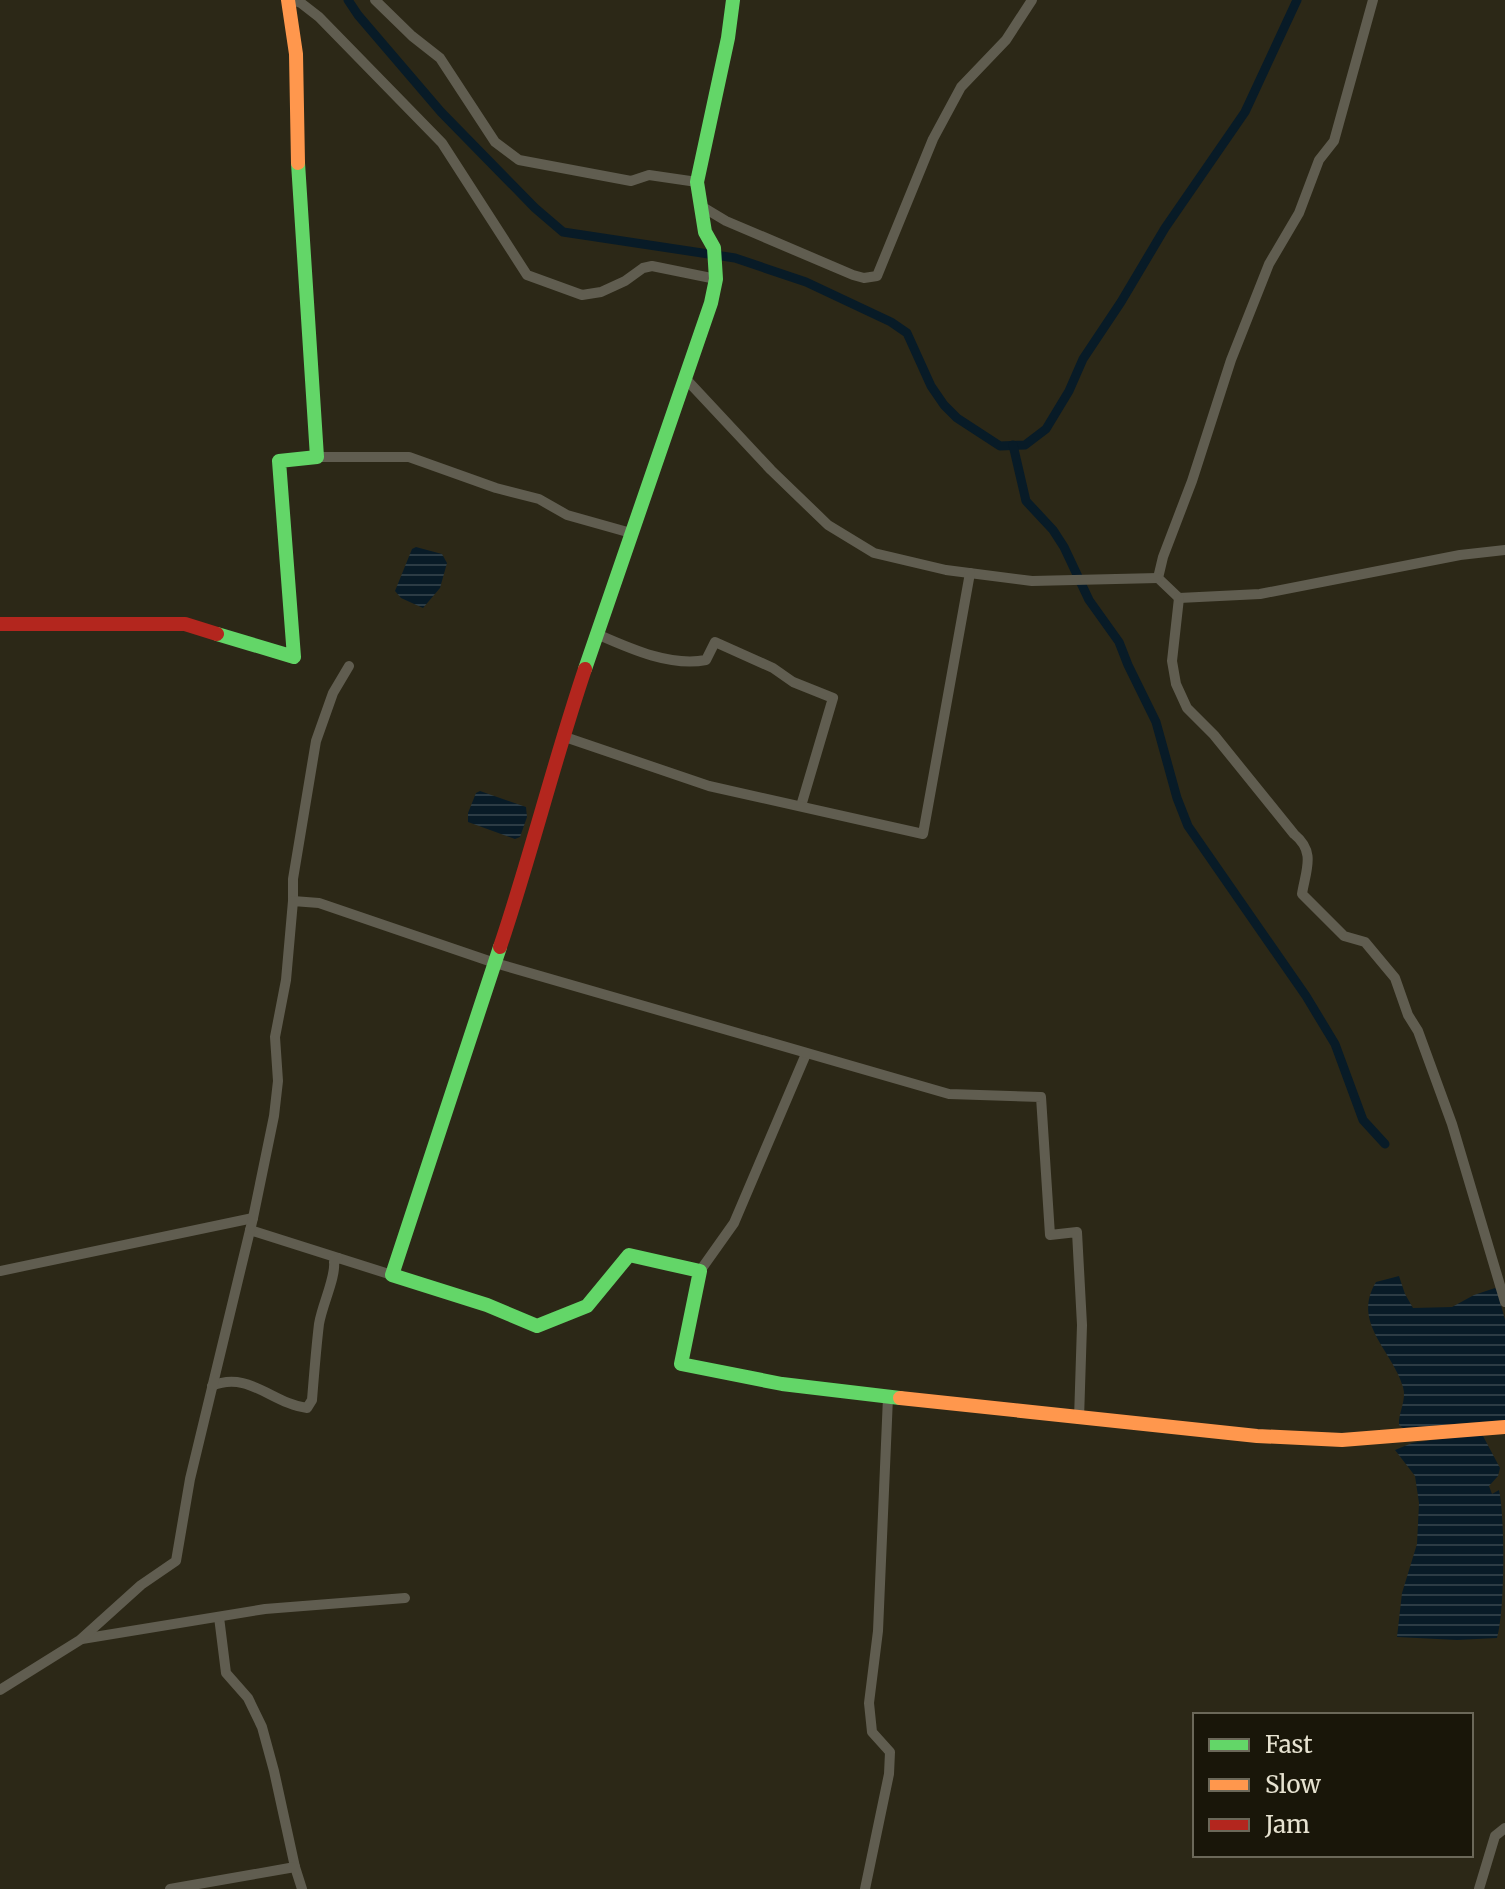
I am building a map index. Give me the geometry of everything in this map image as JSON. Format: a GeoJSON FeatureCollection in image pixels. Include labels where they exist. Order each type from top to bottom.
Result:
{"type":"FeatureCollection","features":[{"type":"Feature","properties":{"kind":"street"},"geometry":{"type":"LineString","coordinates":[[317,457],[299,204],[296,54],[290,0],[301,3],[319,17],[442,143],[527,275],[582,295],[601,292],[652,266],[716,272]]}},
{"type":"Feature","properties":{"kind":"street"},"geometry":{"type":"LineString","coordinates":[[375,0],[440,58],[495,142],[519,160],[631,181],[649,175],[697,182]]}},
{"type":"Feature","properties":{"kind":"street"},"geometry":{"type":"LineString","coordinates":[[392,1275],[523,878],[562,736],[711,303],[716,272],[714,248],[705,232],[697,182],[728,38],[733,0]]}},
{"type":"Feature","properties":{"kind":"street"},"geometry":{"type":"LineString","coordinates":[[701,206],[726,221],[853,275],[864,278],[877,276],[933,139],[961,87],[1006,40],[1032,0]]}},
{"type":"Feature","properties":{"kind":"street"},"geometry":{"type":"LineString","coordinates":[[1158,578],[1247,319],[1269,264],[1299,213],[1319,160],[1334,141],[1373,0]]}},
{"type":"Feature","properties":{"kind":"street"},"geometry":{"type":"LineString","coordinates":[[685,378],[771,470],[828,525],[874,553],[946,570],[1032,581],[1158,578],[1179,598],[1260,594],[1460,555],[1505,550]]}},
{"type":"Feature","properties":{"kind":"street"},"geometry":{"type":"LineString","coordinates":[[0,624],[185,624],[294,657],[279,461],[317,457],[409,457],[496,488],[539,499],[567,515],[631,533]]}},
{"type":"Feature","properties":{"kind":"street"},"geometry":{"type":"LineString","coordinates":[[562,736],[709,786],[923,834],[970,573]]}},
{"type":"Feature","properties":{"kind":"street"},"geometry":{"type":"LineString","coordinates":[[1179,598],[1172,661],[1176,684],[1187,708],[1214,735],[1294,834],[1306,844],[1309,854],[1302,894],[1344,936],[1365,942],[1395,978],[1452,1124],[1505,1302]]}},
{"type":"Feature","properties":{"kind":"street"},"geometry":{"type":"LineString","coordinates":[[597,634],[629,648],[679,661],[706,660],[715,642],[773,668],[793,682],[833,698],[801,806]]}},
{"type":"Feature","properties":{"kind":"street"},"geometry":{"type":"LineString","coordinates":[[0,1690],[80,1640],[141,1585],[176,1561],[190,1479],[253,1218],[274,1116],[278,1081],[275,1037],[286,980],[293,879],[316,741],[333,693],[349,666]]}},
{"type":"Feature","properties":{"kind":"street"},"geometry":{"type":"LineString","coordinates":[[293,901],[319,903],[495,963],[949,1094],[1041,1097],[1050,1235],[1077,1232],[1082,1325],[1079,1419]]}},
{"type":"Feature","properties":{"kind":"street"},"geometry":{"type":"LineString","coordinates":[[806,1054],[734,1223],[700,1271],[681,1364],[782,1384],[1079,1419],[1257,1436],[1342,1440],[1505,1427]]}},
{"type":"Feature","properties":{"kind":"street"},"geometry":{"type":"LineString","coordinates":[[0,1271],[253,1218]]}},
{"type":"Feature","properties":{"kind":"street"},"geometry":{"type":"LineString","coordinates":[[250,1230],[487,1305],[537,1326],[587,1306],[629,1255],[700,1271]]}},
{"type":"Feature","properties":{"kind":"street"},"geometry":{"type":"LineString","coordinates":[[212,1386],[222,1382],[246,1382],[297,1407],[307,1408],[312,1400],[319,1323],[335,1273],[334,1262],[338,1258]]}},
{"type":"Feature","properties":{"kind":"street"},"geometry":{"type":"LineString","coordinates":[[865,1889],[889,1774],[890,1752],[870,1727],[869,1703],[878,1631],[888,1397]]}},
{"type":"Feature","properties":{"kind":"street"},"geometry":{"type":"LineString","coordinates":[[80,1640],[265,1609],[405,1598]]}},
{"type":"Feature","properties":{"kind":"street"},"geometry":{"type":"LineString","coordinates":[[219,1617],[226,1673],[248,1698],[262,1727],[302,1889]]}},
{"type":"Feature","properties":{"kind":"street"},"geometry":{"type":"LineString","coordinates":[[1479,1889],[1495,1836],[1505,1828]]}},
{"type":"Feature","properties":{"kind":"street"},"geometry":{"type":"LineString","coordinates":[[170,1889],[295,1867]]}},
{"type":"Feature","properties":{"kind":"water"},"geometry":{"type":"Polygon","coordinates":[[[416,547],[442,554],[447,563],[440,588],[423,608],[401,598],[395,591],[412,549],[416,547]]]}},
{"type":"Feature","properties":{"kind":"water"},"geometry":{"type":"Polygon","coordinates":[[[480,791],[526,807],[527,817],[520,837],[515,839],[468,822],[468,813],[476,793],[480,791]]]}},
{"type":"Feature","properties":{"kind":"water"},"geometry":{"type":"Polygon","coordinates":[[[1399,1276],[1413,1308],[1452,1307],[1474,1295],[1497,1290],[1505,1320],[1505,1420],[1403,1428],[1399,1425],[1403,1387],[1376,1336],[1368,1311],[1376,1282],[1399,1276]]]}},
{"type":"Feature","properties":{"kind":"water"},"geometry":{"type":"Polygon","coordinates":[[[1475,1434],[1483,1436],[1500,1468],[1498,1476],[1489,1486],[1492,1494],[1499,1490],[1502,1521],[1503,1586],[1497,1638],[1397,1637],[1402,1593],[1417,1544],[1419,1503],[1415,1476],[1395,1450],[1412,1443],[1475,1434]]]}},
{"type":"Feature","properties":{"kind":"waterway"},"geometry":{"type":"LineString","coordinates":[[348,0],[441,112],[535,208],[563,232],[735,258],[806,282],[891,322],[907,333],[931,386],[944,405],[957,418],[1000,446],[1025,445],[1046,429],[1069,391],[1083,359],[1165,228],[1245,112],[1297,0]]}},
{"type":"Feature","properties":{"kind":"waterway"},"geometry":{"type":"LineString","coordinates":[[1013,445],[1026,501],[1064,547],[1089,600],[1119,642],[1156,722],[1188,826],[1306,996],[1335,1044],[1363,1120],[1385,1144]]}},
{"type":"Feature","properties":{"kind":"traffic: fast"},"geometry":{"type":"LineString","coordinates":[[585,669],[711,303],[716,279],[714,248],[705,232],[697,182],[728,38],[733,0]]}},
{"type":"Feature","properties":{"kind":"traffic: fast"},"geometry":{"type":"LineString","coordinates":[[217,634],[294,657],[279,461],[317,457],[298,163]]}},
{"type":"Feature","properties":{"kind":"traffic: fast"},"geometry":{"type":"LineString","coordinates":[[500,947],[392,1275],[487,1305],[537,1326],[587,1306],[629,1255],[700,1271],[681,1364],[782,1384],[900,1398]]}},
{"type":"Feature","properties":{"kind":"traffic: slow"},"geometry":{"type":"LineString","coordinates":[[288,0],[296,54],[298,163]]}},
{"type":"Feature","properties":{"kind":"traffic: slow"},"geometry":{"type":"LineString","coordinates":[[900,1398],[1257,1436],[1342,1440],[1505,1427]]}},
{"type":"Feature","properties":{"kind":"traffic: jam"},"geometry":{"type":"LineString","coordinates":[[0,624],[185,624],[217,634]]}},
{"type":"Feature","properties":{"kind":"traffic: jam"},"geometry":{"type":"LineString","coordinates":[[500,947],[585,669]]}}]}
